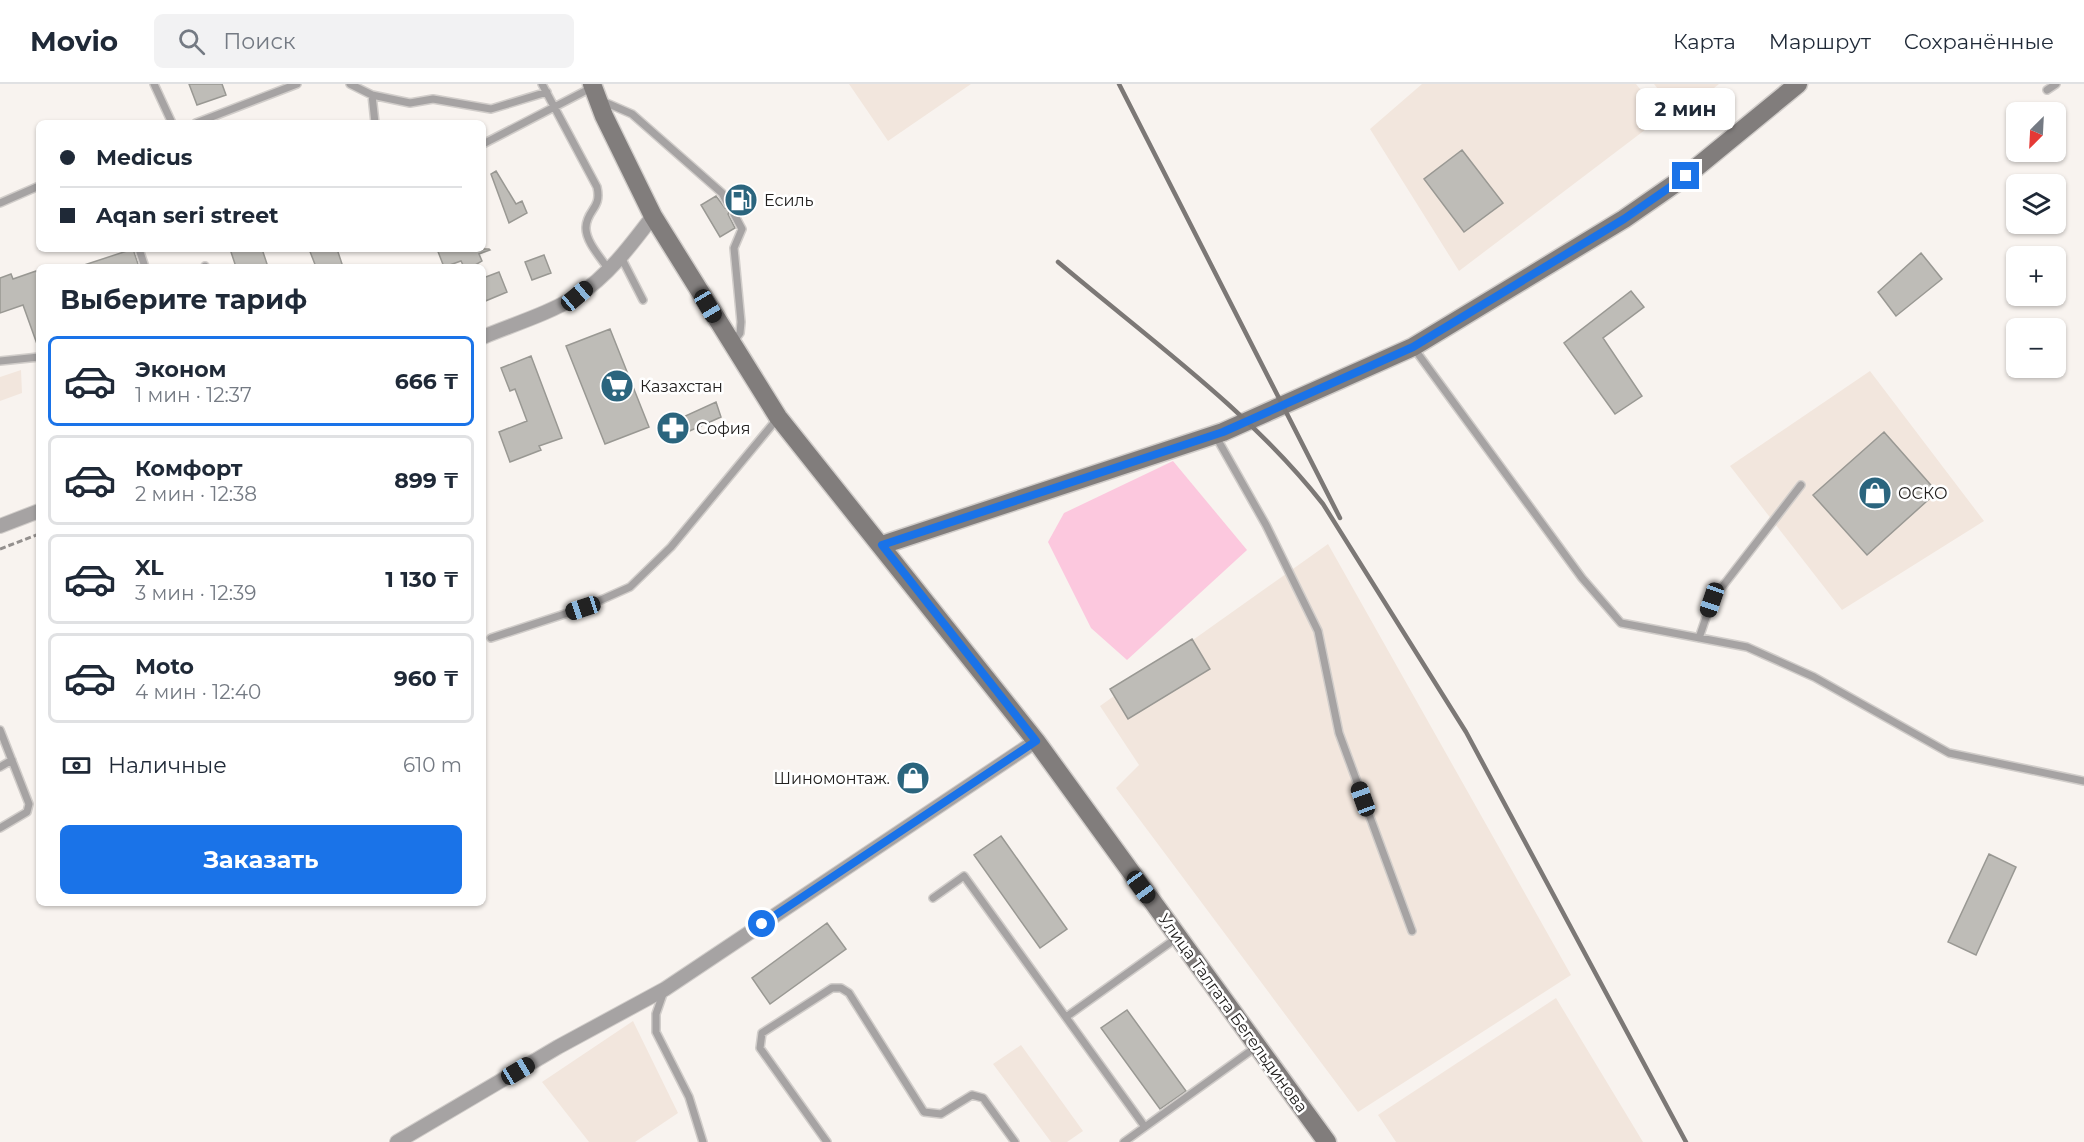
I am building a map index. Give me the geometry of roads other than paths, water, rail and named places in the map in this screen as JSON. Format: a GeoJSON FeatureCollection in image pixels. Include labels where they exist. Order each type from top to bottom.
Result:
{"type":"FeatureCollection","features":[{"type":"Feature","properties":{"kind":"street"},"geometry":{"type":"LineString","coordinates":[[882,545],[1215,435],[1413,347],[1624,219],[1686,176],[1798,84]]}},
{"type":"Feature","properties":{"kind":"street","name":"Улица Талгата Бегельдинова"},"geometry":{"type":"LineString","coordinates":[[595,91],[653,216],[778,417],[1036,741],[1328,1142]]}},
{"type":"Feature","properties":{"kind":"street"},"geometry":{"type":"LineString","coordinates":[[486,336],[550,310],[577,296],[609,270],[653,216]]}},
{"type":"Feature","properties":{"kind":"street"},"geometry":{"type":"LineString","coordinates":[[0,526],[36,512]]}},
{"type":"Feature","properties":{"kind":"street"},"geometry":{"type":"LineString","coordinates":[[397,1142],[558,1047],[664,989],[1036,741]]}},
{"type":"Feature","properties":{"kind":"lane"},"geometry":{"type":"LineString","coordinates":[[154,84],[171,120]]}},
{"type":"Feature","properties":{"kind":"lane"},"geometry":{"type":"LineString","coordinates":[[204,120],[297,84]]}},
{"type":"Feature","properties":{"kind":"lane"},"geometry":{"type":"LineString","coordinates":[[350,84],[372,95],[410,103],[434,99],[491,109],[547,92]]}},
{"type":"Feature","properties":{"kind":"lane"},"geometry":{"type":"LineString","coordinates":[[542,84],[597,187],[600,198],[586,228],[587,236],[609,270]]}},
{"type":"Feature","properties":{"kind":"lane"},"geometry":{"type":"LineString","coordinates":[[2047,90],[2056,84]]}},
{"type":"Feature","properties":{"kind":"lane"},"geometry":{"type":"LineString","coordinates":[[486,142],[555,106],[595,91],[608,102],[632,114],[722,193],[728,204]]}},
{"type":"Feature","properties":{"kind":"lane"},"geometry":{"type":"LineString","coordinates":[[372,95],[375,120]]}},
{"type":"Feature","properties":{"kind":"lane"},"geometry":{"type":"LineString","coordinates":[[0,203],[36,187]]}},
{"type":"Feature","properties":{"kind":"lane"},"geometry":{"type":"LineString","coordinates":[[732,345],[740,333],[741,322],[734,248],[742,229],[734,214]]}},
{"type":"Feature","properties":{"kind":"lane"},"geometry":{"type":"LineString","coordinates":[[621,257],[643,300]]}},
{"type":"Feature","properties":{"kind":"lane"},"geometry":{"type":"LineString","coordinates":[[1413,347],[1581,578],[1621,623],[1747,647],[1814,677],[1948,753],[2084,781]]}},
{"type":"Feature","properties":{"kind":"lane"},"geometry":{"type":"LineString","coordinates":[[0,361],[36,357]]}},
{"type":"Feature","properties":{"kind":"lane"},"geometry":{"type":"LineString","coordinates":[[491,638],[583,608],[630,586],[671,547],[778,417]]}},
{"type":"Feature","properties":{"kind":"lane"},"geometry":{"type":"LineString","coordinates":[[1215,435],[1266,525],[1318,631],[1339,734],[1412,931]]}},
{"type":"Feature","properties":{"kind":"lane"},"geometry":{"type":"LineString","coordinates":[[1699,638],[1712,600],[1801,485]]}},
{"type":"Feature","properties":{"kind":"lane"},"geometry":{"type":"LineString","coordinates":[[0,730],[29,809],[0,828]]}},
{"type":"Feature","properties":{"kind":"lane"},"geometry":{"type":"LineString","coordinates":[[0,767],[12,760]]}},
{"type":"Feature","properties":{"kind":"lane"},"geometry":{"type":"LineString","coordinates":[[933,898],[964,876],[1145,1127]]}},
{"type":"Feature","properties":{"kind":"lane"},"geometry":{"type":"LineString","coordinates":[[1066,1017],[1178,937]]}},
{"type":"Feature","properties":{"kind":"lane"},"geometry":{"type":"LineString","coordinates":[[827,1142],[760,1048],[759,1039],[762,1033],[832,988],[841,988],[849,993],[924,1112],[941,1114],[972,1095],[983,1098],[1015,1142]]}},
{"type":"Feature","properties":{"kind":"lane"},"geometry":{"type":"LineString","coordinates":[[664,989],[656,1014],[656,1032],[689,1097],[703,1142]]}},
{"type":"Feature","properties":{"kind":"lane"},"geometry":{"type":"LineString","coordinates":[[1124,1142],[1258,1046]]}},
{"type":"Feature","properties":{"kind":"railway"},"geometry":{"type":"LineString","coordinates":[[1119,84],[1340,518]]}},
{"type":"Feature","properties":{"kind":"railway"},"geometry":{"type":"LineString","coordinates":[[1058,262],[1231,406],[1294,470],[1323,504],[1466,732],[1686,1142]]}},
{"type":"Feature","properties":{"kind":"place","name":"Есиль"},"geometry":{"type":"Point","coordinates":[741,200]}},
{"type":"Feature","properties":{"kind":"place","name":"Казахстан"},"geometry":{"type":"Point","coordinates":[617,386]}},
{"type":"Feature","properties":{"kind":"place","name":"София"},"geometry":{"type":"Point","coordinates":[673,428]}},
{"type":"Feature","properties":{"kind":"place","name":"ОСКО"},"geometry":{"type":"Point","coordinates":[1875,493]}},
{"type":"Feature","properties":{"kind":"place","name":"Шиномонтаж."},"geometry":{"type":"Point","coordinates":[913,778]}}]}
